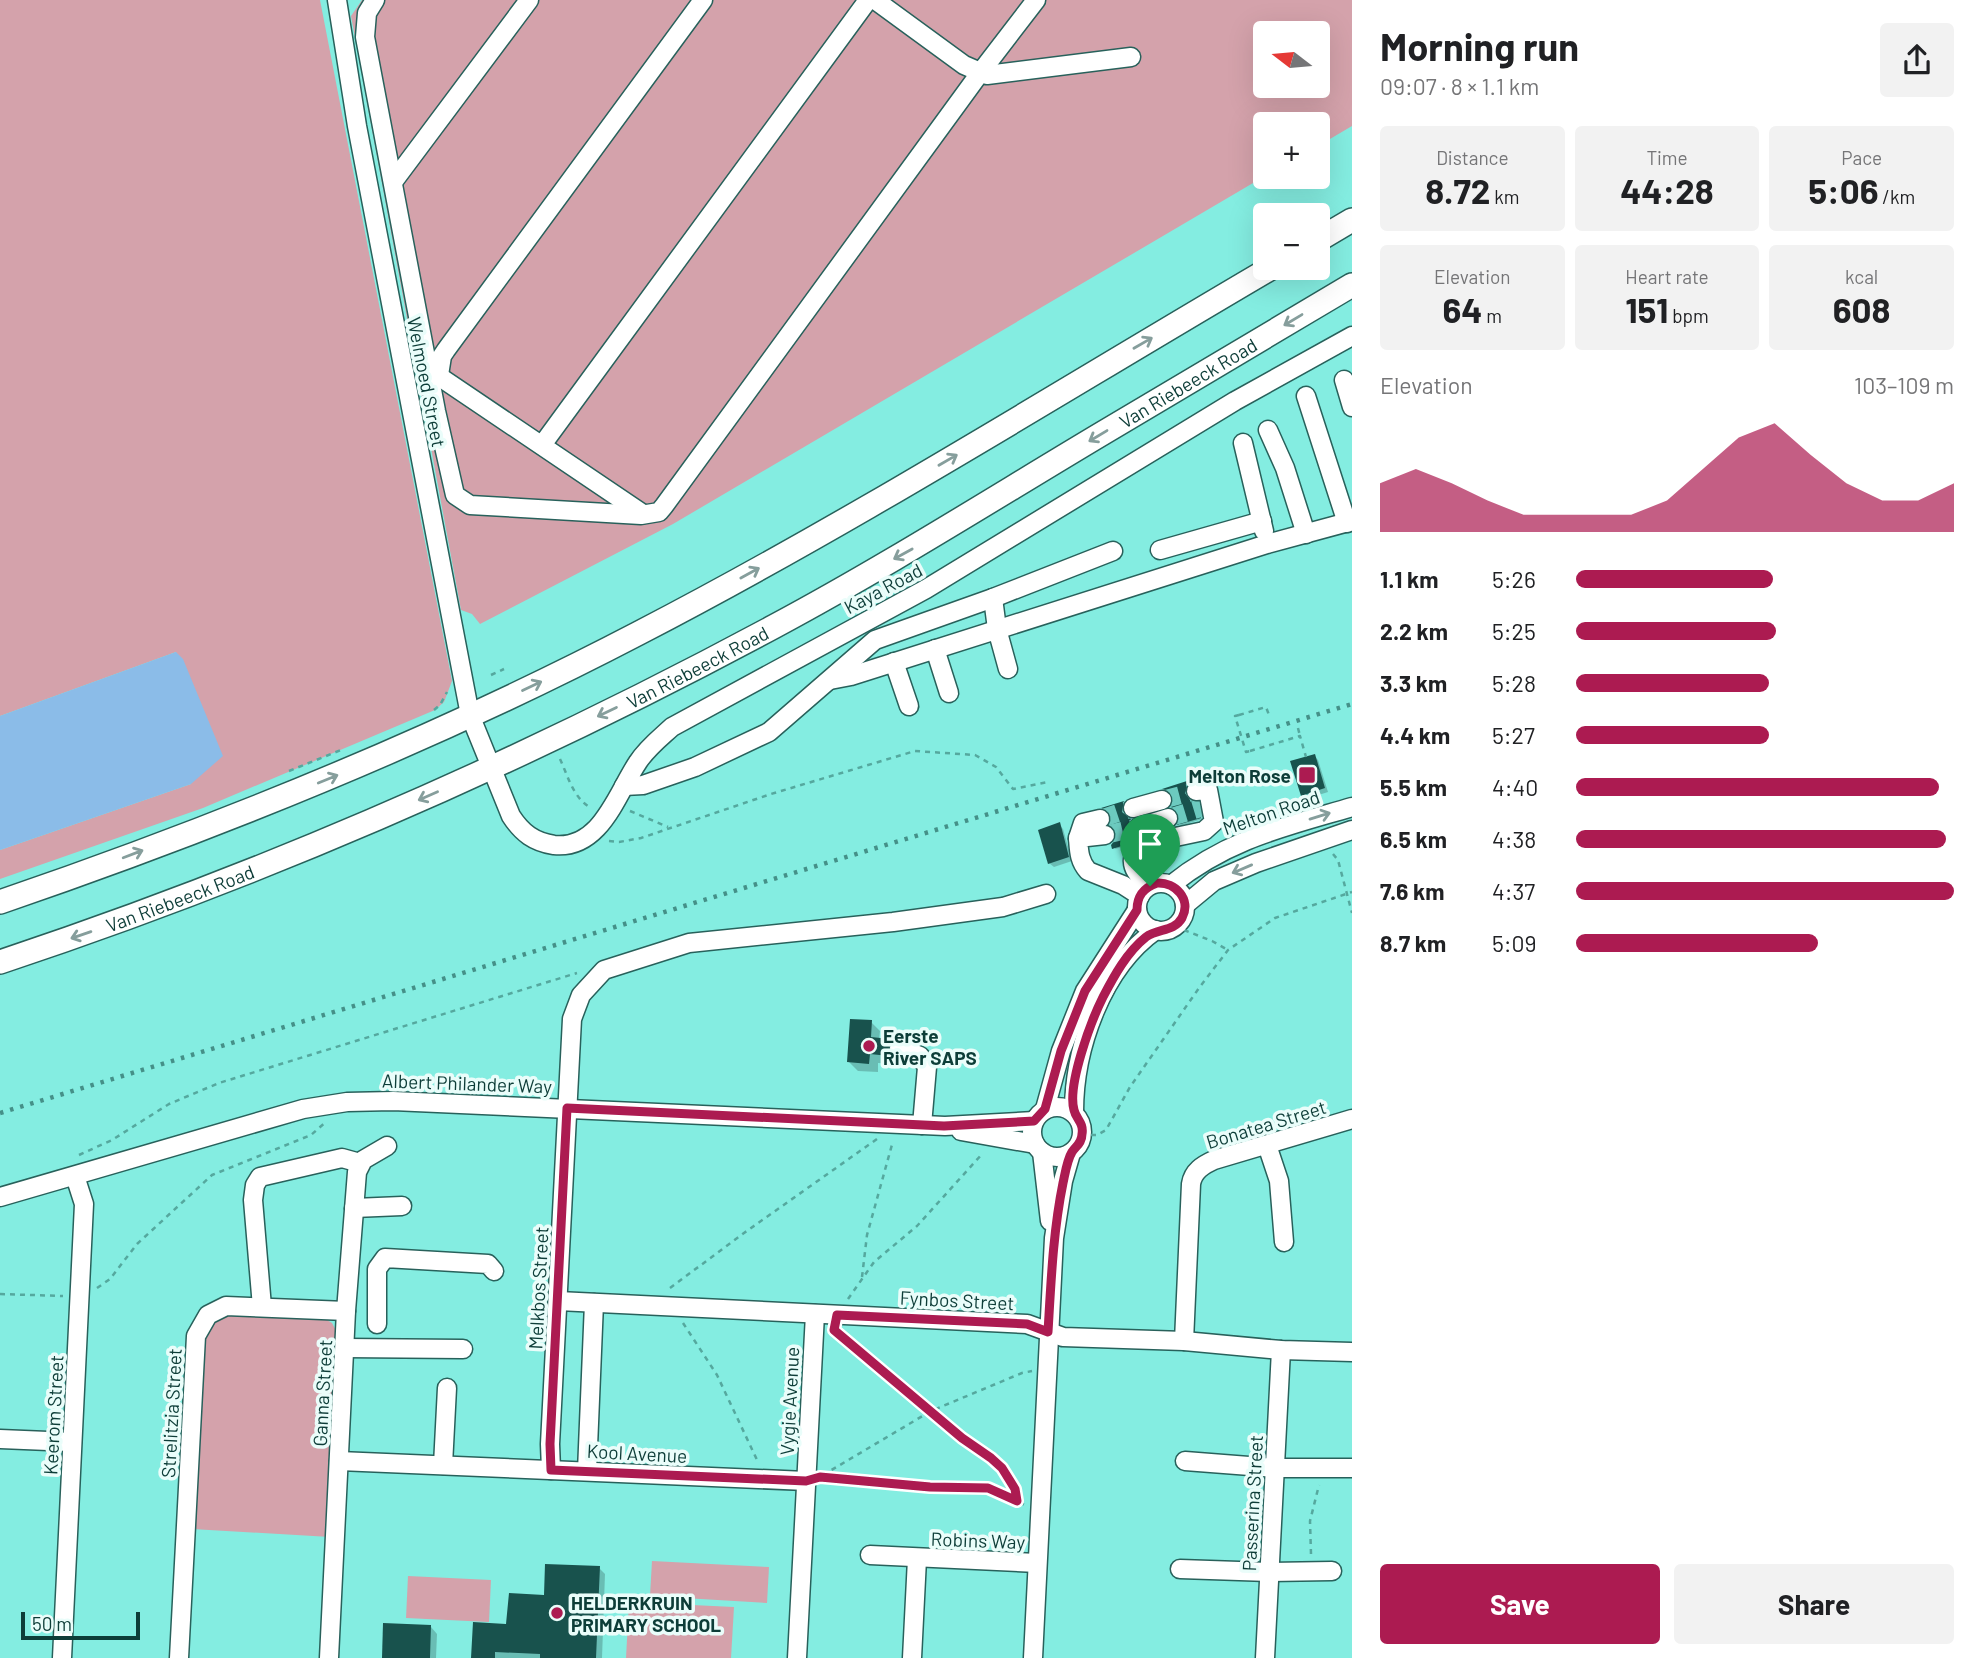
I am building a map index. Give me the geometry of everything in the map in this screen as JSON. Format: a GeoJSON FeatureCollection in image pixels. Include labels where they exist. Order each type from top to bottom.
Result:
{"type":"FeatureCollection","features":[{"type":"Feature","properties":{"kind":"main road"},"geometry":{"type":"LineString","coordinates":[[1330,233],[1352,220]]}},
{"type":"Feature","properties":{"kind":"main road"},"geometry":{"type":"LineString","coordinates":[[0,902],[265,805],[359,767],[637,634],[811,540],[1253,279]]}},
{"type":"Feature","properties":{"kind":"main road","name":"Van Riebeeck Road"},"geometry":{"type":"LineString","coordinates":[[0,962],[89,932],[278,860],[491,769],[640,696],[788,619],[940,533],[1352,285]]}},
{"type":"Feature","properties":{"kind":"street","name":"Welmoed Street"},"geometry":{"type":"LineString","coordinates":[[337,0],[357,126],[470,715],[491,769]]}},
{"type":"Feature","properties":{"kind":"street"},"geometry":{"type":"LineString","coordinates":[[375,0],[367,13],[365,37],[434,372],[455,495],[470,505],[644,515],[659,512],[664,506],[980,73],[1037,0]]}},
{"type":"Feature","properties":{"kind":"street"},"geometry":{"type":"LineString","coordinates":[[393,182],[530,0]]}},
{"type":"Feature","properties":{"kind":"street"},"geometry":{"type":"LineString","coordinates":[[434,372],[446,350],[702,0]]}},
{"type":"Feature","properties":{"kind":"street"},"geometry":{"type":"LineString","coordinates":[[542,445],[868,0]]}},
{"type":"Feature","properties":{"kind":"street"},"geometry":{"type":"LineString","coordinates":[[875,0],[964,65],[980,73],[994,76],[1130,57]]}},
{"type":"Feature","properties":{"kind":"street","name":"Kaya Road"},"geometry":{"type":"LineString","coordinates":[[491,769],[520,831],[548,844],[562,846],[579,842],[595,832],[649,748],[672,727],[926,589],[1235,401],[1352,336]]}},
{"type":"Feature","properties":{"kind":"street"},"geometry":{"type":"LineString","coordinates":[[434,372],[644,515]]}},
{"type":"Feature","properties":{"kind":"street"},"geometry":{"type":"LineString","coordinates":[[1343,380],[1352,407]]}},
{"type":"Feature","properties":{"kind":"street"},"geometry":{"type":"LineString","coordinates":[[830,680],[1268,544],[1350,522],[1306,396]]}},
{"type":"Feature","properties":{"kind":"street"},"geometry":{"type":"LineString","coordinates":[[1268,429],[1285,468],[1306,534]]}},
{"type":"Feature","properties":{"kind":"street"},"geometry":{"type":"LineString","coordinates":[[1243,443],[1268,544]]}},
{"type":"Feature","properties":{"kind":"street"},"geometry":{"type":"LineString","coordinates":[[1160,550],[1262,521]]}},
{"type":"Feature","properties":{"kind":"street"},"geometry":{"type":"LineString","coordinates":[[624,786],[643,785],[695,768],[769,733],[875,640],[1113,551]]}},
{"type":"Feature","properties":{"kind":"street"},"geometry":{"type":"LineString","coordinates":[[993,598],[996,629],[1008,669]]}},
{"type":"Feature","properties":{"kind":"street"},"geometry":{"type":"LineString","coordinates":[[935,649],[949,693]]}},
{"type":"Feature","properties":{"kind":"street"},"geometry":{"type":"LineString","coordinates":[[894,662],[909,706]]}},
{"type":"Feature","properties":{"kind":"street"},"geometry":{"type":"LineString","coordinates":[[1133,808],[1163,800]]}},
{"type":"Feature","properties":{"kind":"street"},"geometry":{"type":"LineString","coordinates":[[1054,1238],[1032,1128],[1040,1115],[1063,1044],[1085,991],[1142,897],[1164,883],[1171,885],[1183,897],[1184,912],[1177,925],[1170,929],[1156,930],[1144,923],[1142,897],[1139,878],[1133,865],[1136,852],[1147,843],[1208,828],[1214,822],[1203,802]]}},
{"type":"Feature","properties":{"kind":"street","name":"Melton Road"},"geometry":{"type":"LineString","coordinates":[[1171,885],[1193,867],[1244,839],[1352,807]]}},
{"type":"Feature","properties":{"kind":"street"},"geometry":{"type":"LineString","coordinates":[[1139,827],[1168,818]]}},
{"type":"Feature","properties":{"kind":"street"},"geometry":{"type":"LineString","coordinates":[[1102,827],[1078,838],[1080,858],[1088,871],[1124,886],[1142,897]]}},
{"type":"Feature","properties":{"kind":"street"},"geometry":{"type":"LineString","coordinates":[[1185,905],[1214,881],[1256,863],[1352,830]]}},
{"type":"Feature","properties":{"kind":"street"},"geometry":{"type":"LineString","coordinates":[[597,975],[615,965],[690,943],[948,915],[1003,907],[1046,894]]}},
{"type":"Feature","properties":{"kind":"street"},"geometry":{"type":"LineString","coordinates":[[1074,1112],[1077,1075],[1093,1015],[1121,966],[1138,945],[1156,930]]}},
{"type":"Feature","properties":{"kind":"street","name":"Melkbos Street"},"geometry":{"type":"LineString","coordinates":[[551,1470],[550,1444],[572,1019],[581,996],[597,975]]}},
{"type":"Feature","properties":{"kind":"street"},"geometry":{"type":"LineString","coordinates":[[899,1048],[920,1056],[927,1067],[922,1125]]}},
{"type":"Feature","properties":{"kind":"street","name":"Albert Philander Way"},"geometry":{"type":"LineString","coordinates":[[0,1197],[303,1109],[337,1103],[393,1101],[944,1126],[1040,1115]]}},
{"type":"Feature","properties":{"kind":"street"},"geometry":{"type":"LineString","coordinates":[[1033,1658],[1054,1238],[1063,1181],[1071,1153],[1082,1136],[1082,1125],[1074,1112],[1060,1106],[1040,1115]]}},
{"type":"Feature","properties":{"kind":"street","name":"Bonatea Street"},"geometry":{"type":"LineString","coordinates":[[1184,1341],[1192,1179],[1202,1167],[1214,1160],[1352,1119]]}},
{"type":"Feature","properties":{"kind":"street","name":"Albert Philander Way"},"geometry":{"type":"LineString","coordinates":[[944,1126],[1038,1148]]}},
{"type":"Feature","properties":{"kind":"street"},"geometry":{"type":"LineString","coordinates":[[1267,1145],[1279,1181],[1284,1242]]}},
{"type":"Feature","properties":{"kind":"street"},"geometry":{"type":"LineString","coordinates":[[262,1307],[253,1200],[260,1177],[342,1158],[360,1163],[387,1146]]}},
{"type":"Feature","properties":{"kind":"street"},"geometry":{"type":"LineString","coordinates":[[1038,1148],[1057,1157],[1071,1153]]}},
{"type":"Feature","properties":{"kind":"street","name":"Ganna Street"},"geometry":{"type":"LineString","coordinates":[[329,1658],[346,1311],[357,1172],[360,1163]]}},
{"type":"Feature","properties":{"kind":"street","name":"Keerom Street"},"geometry":{"type":"LineString","coordinates":[[62,1658],[84,1204],[75,1176]]}},
{"type":"Feature","properties":{"kind":"street"},"geometry":{"type":"LineString","coordinates":[[354,1208],[402,1206]]}},
{"type":"Feature","properties":{"kind":"street"},"geometry":{"type":"LineString","coordinates":[[377,1324],[377,1269],[385,1258],[488,1264],[494,1271]]}},
{"type":"Feature","properties":{"kind":"street"},"geometry":{"type":"LineString","coordinates":[[349,1267],[377,1269]]}},
{"type":"Feature","properties":{"kind":"street","name":"Fynbos Street"},"geometry":{"type":"LineString","coordinates":[[558,1301],[1027,1324],[1067,1337],[1184,1341],[1281,1350],[1352,1352]]}},
{"type":"Feature","properties":{"kind":"street"},"geometry":{"type":"LineString","coordinates":[[587,1471],[594,1303]]}},
{"type":"Feature","properties":{"kind":"street","name":"Strelitzia Street"},"geometry":{"type":"LineString","coordinates":[[178,1658],[196,1336],[202,1321],[219,1308],[346,1311]]}},
{"type":"Feature","properties":{"kind":"street","name":"Vygie Avenue"},"geometry":{"type":"LineString","coordinates":[[797,1658],[815,1314]]}},
{"type":"Feature","properties":{"kind":"street"},"geometry":{"type":"LineString","coordinates":[[345,1348],[463,1349]]}},
{"type":"Feature","properties":{"kind":"street","name":"Passerina Street"},"geometry":{"type":"LineString","coordinates":[[1265,1658],[1281,1350]]}},
{"type":"Feature","properties":{"kind":"street"},"geometry":{"type":"LineString","coordinates":[[443,1465],[447,1388]]}},
{"type":"Feature","properties":{"kind":"street"},"geometry":{"type":"LineString","coordinates":[[0,1438],[72,1443]]}},
{"type":"Feature","properties":{"kind":"street","name":"Kool Avenue"},"geometry":{"type":"LineString","coordinates":[[340,1461],[806,1481]]}},
{"type":"Feature","properties":{"kind":"street"},"geometry":{"type":"LineString","coordinates":[[1185,1461],[1275,1468],[1352,1468]]}},
{"type":"Feature","properties":{"kind":"street","name":"Robins Way"},"geometry":{"type":"LineString","coordinates":[[870,1555],[1037,1563]]}},
{"type":"Feature","properties":{"kind":"street","name":"Robins Way"},"geometry":{"type":"LineString","coordinates":[[912,1658],[917,1559]]}},
{"type":"Feature","properties":{"kind":"street"},"geometry":{"type":"LineString","coordinates":[[1180,1569],[1332,1571]]}},
{"type":"Feature","properties":{"kind":"path"},"geometry":{"type":"LineString","coordinates":[[491,675],[504,669]]}},
{"type":"Feature","properties":{"kind":"path"},"geometry":{"type":"LineString","coordinates":[[423,715],[440,705],[447,692]]}},
{"type":"Feature","properties":{"kind":"path"},"geometry":{"type":"LineString","coordinates":[[1269,715],[1266,707],[1235,716],[1246,752],[1300,736]]}},
{"type":"Feature","properties":{"kind":"path"},"geometry":{"type":"LineString","coordinates":[[1298,728],[1306,757]]}},
{"type":"Feature","properties":{"kind":"path"},"geometry":{"type":"LineString","coordinates":[[283,774],[351,746]]}},
{"type":"Feature","properties":{"kind":"path"},"geometry":{"type":"LineString","coordinates":[[606,840],[619,842],[641,838],[668,827],[915,751],[975,755],[996,767],[1013,789],[1048,782]]}},
{"type":"Feature","properties":{"kind":"path"},"geometry":{"type":"LineString","coordinates":[[560,759],[576,795],[582,803],[591,808]]}},
{"type":"Feature","properties":{"kind":"path"},"geometry":{"type":"LineString","coordinates":[[623,809],[668,827]]}},
{"type":"Feature","properties":{"kind":"path"},"geometry":{"type":"LineString","coordinates":[[1331,844],[1352,913]]}},
{"type":"Feature","properties":{"kind":"path"},"geometry":{"type":"LineString","coordinates":[[1091,1135],[1106,1130],[1130,1087],[1228,950],[1275,918],[1352,892]]}},
{"type":"Feature","properties":{"kind":"path"},"geometry":{"type":"LineString","coordinates":[[1184,930],[1228,950]]}},
{"type":"Feature","properties":{"kind":"path"},"geometry":{"type":"LineString","coordinates":[[77,1156],[112,1140],[169,1104],[219,1083],[507,995],[557,977],[580,972],[597,975]]}},
{"type":"Feature","properties":{"kind":"path"},"geometry":{"type":"LineString","coordinates":[[91,1292],[110,1279],[137,1244],[212,1175],[311,1135],[332,1116]]}},
{"type":"Feature","properties":{"kind":"path"},"geometry":{"type":"LineString","coordinates":[[663,1306],[664,1292],[883,1135]]}},
{"type":"Feature","properties":{"kind":"path"},"geometry":{"type":"LineString","coordinates":[[862,1277],[867,1235],[894,1136]]}},
{"type":"Feature","properties":{"kind":"path"},"geometry":{"type":"LineString","coordinates":[[985,1144],[982,1153],[917,1226],[874,1262],[837,1315],[834,1330],[1002,1468],[1015,1489],[1017,1501]]}},
{"type":"Feature","properties":{"kind":"path"},"geometry":{"type":"LineString","coordinates":[[0,1294],[67,1296]]}},
{"type":"Feature","properties":{"kind":"path"},"geometry":{"type":"LineString","coordinates":[[682,1307],[683,1325],[718,1375],[769,1479]]}},
{"type":"Feature","properties":{"kind":"path"},"geometry":{"type":"LineString","coordinates":[[1028,1507],[988,1488],[930,1487],[820,1477],[931,1411],[1022,1373],[1035,1371]]}},
{"type":"Feature","properties":{"kind":"path"},"geometry":{"type":"LineString","coordinates":[[1312,1571],[1310,1521],[1322,1468]]}},
{"type":"Feature","properties":{"kind":"shaded area"},"geometry":{"type":"Polygon","coordinates":[[[0,0],[320,0],[452,681],[444,702],[435,710],[203,808],[0,879],[0,850],[191,784],[176,652],[0,716],[0,0]]]}},
{"type":"Feature","properties":{"kind":"shaded area"},"geometry":{"type":"Polygon","coordinates":[[[362,0],[1352,0],[1352,126],[1330,139],[1330,112],[1253,112],[1253,183],[673,524],[480,624],[472,614],[461,610],[351,16],[362,0]]]}},
{"type":"Feature","properties":{"kind":"shaded area"},"geometry":{"type":"Polygon","coordinates":[[[225,1312],[322,1317],[332,1323],[338,1334],[330,1537],[192,1529],[203,1330],[225,1312]]]}},
{"type":"Feature","properties":{"kind":"shaded area"},"geometry":{"type":"Polygon","coordinates":[[[652,1561],[769,1567],[767,1603],[650,1596],[652,1561]]]}},
{"type":"Feature","properties":{"kind":"shaded area"},"geometry":{"type":"Polygon","coordinates":[[[408,1576],[491,1580],[489,1622],[406,1618],[408,1576]]]}},
{"type":"Feature","properties":{"kind":"shaded area"},"geometry":{"type":"Polygon","coordinates":[[[629,1602],[734,1607],[731,1658],[626,1658],[629,1602]]]}},
{"type":"Feature","properties":{"kind":"water"},"geometry":{"type":"Polygon","coordinates":[[[176,652],[183,659],[223,756],[191,784],[0,850],[0,716],[176,652]]]}},
{"type":"Feature","properties":{"kind":"building"},"geometry":{"type":"Polygon","coordinates":[[[1315,754],[1325,788],[1301,796],[1290,761],[1315,754]]]}},
{"type":"Feature","properties":{"kind":"building"},"geometry":{"type":"Polygon","coordinates":[[[1190,780],[1185,793],[1191,801],[1197,802],[1201,818],[1177,825],[1179,815],[1171,807],[1173,796],[1162,789],[1190,780]]]}},
{"type":"Feature","properties":{"kind":"building"},"geometry":{"type":"Polygon","coordinates":[[[1124,801],[1122,812],[1131,819],[1128,830],[1135,837],[1128,844],[1112,849],[1116,833],[1110,825],[1109,812],[1101,808],[1124,801]]]}},
{"type":"Feature","properties":{"kind":"building"},"geometry":{"type":"Polygon","coordinates":[[[1060,822],[1069,857],[1048,864],[1038,830],[1060,822]]]}},
{"type":"Feature","properties":{"kind":"building","name":"Eerste River SAPS"},"geometry":{"type":"Polygon","coordinates":[[[850,1019],[872,1020],[871,1037],[890,1039],[889,1056],[870,1054],[869,1064],[847,1062],[850,1019]]]}},
{"type":"Feature","properties":{"kind":"building"},"geometry":{"type":"Polygon","coordinates":[[[545,1564],[600,1566],[596,1658],[540,1658],[540,1654],[495,1652],[495,1658],[471,1658],[473,1622],[506,1624],[509,1593],[544,1595],[545,1564]]]}},
{"type":"Feature","properties":{"kind":"building"},"geometry":{"type":"Polygon","coordinates":[[[383,1623],[431,1625],[430,1658],[382,1658],[383,1623]]]}},
{"type":"Feature","properties":{"kind":"tunnel"},"geometry":{"type":"LineString","coordinates":[[1162,800],[1196,791]]}},
{"type":"Feature","properties":{"kind":"tunnel"},"geometry":{"type":"LineString","coordinates":[[1100,819],[1133,808]]}},
{"type":"Feature","properties":{"kind":"tunnel"},"geometry":{"type":"LineString","coordinates":[[1168,818],[1201,808]]}},
{"type":"Feature","properties":{"kind":"tunnel"},"geometry":{"type":"LineString","coordinates":[[1105,835],[1139,827]]}},
{"type":"Feature","properties":{"kind":"railway"},"geometry":{"type":"LineString","coordinates":[[0,1113],[1352,704]]}},
{"type":"Feature","properties":{"kind":"place","name":"Melton Rose"},"geometry":{"type":"Point","coordinates":[1307,775]}},
{"type":"Feature","properties":{"kind":"place","name":"Eerste River SAPS"},"geometry":{"type":"Point","coordinates":[869,1046]}},
{"type":"Feature","properties":{"kind":"place","name":"HELDERKRUIN PRIMARY SCHOOL"},"geometry":{"type":"Point","coordinates":[557,1613]}},
{"type":"Feature","properties":{"kind":"route"},"geometry":{"type":"LineString","coordinates":[[1164,883],[1178,890],[1183,897],[1184,912],[1177,925],[1170,929],[1156,930],[1138,945],[1110,983],[1093,1015],[1075,1084],[1074,1112],[1082,1125],[1082,1136],[1071,1153],[1063,1181],[1054,1238],[1048,1332],[1027,1324],[837,1315],[834,1330],[962,1438],[1002,1468],[1015,1489],[1017,1501],[988,1488],[978,1487],[930,1487],[820,1477],[806,1481],[551,1470],[550,1444],[567,1108],[944,1126],[1034,1121],[1045,1109],[1061,1051],[1085,991],[1137,910],[1140,896],[1150,886],[1164,883]]}}]}
